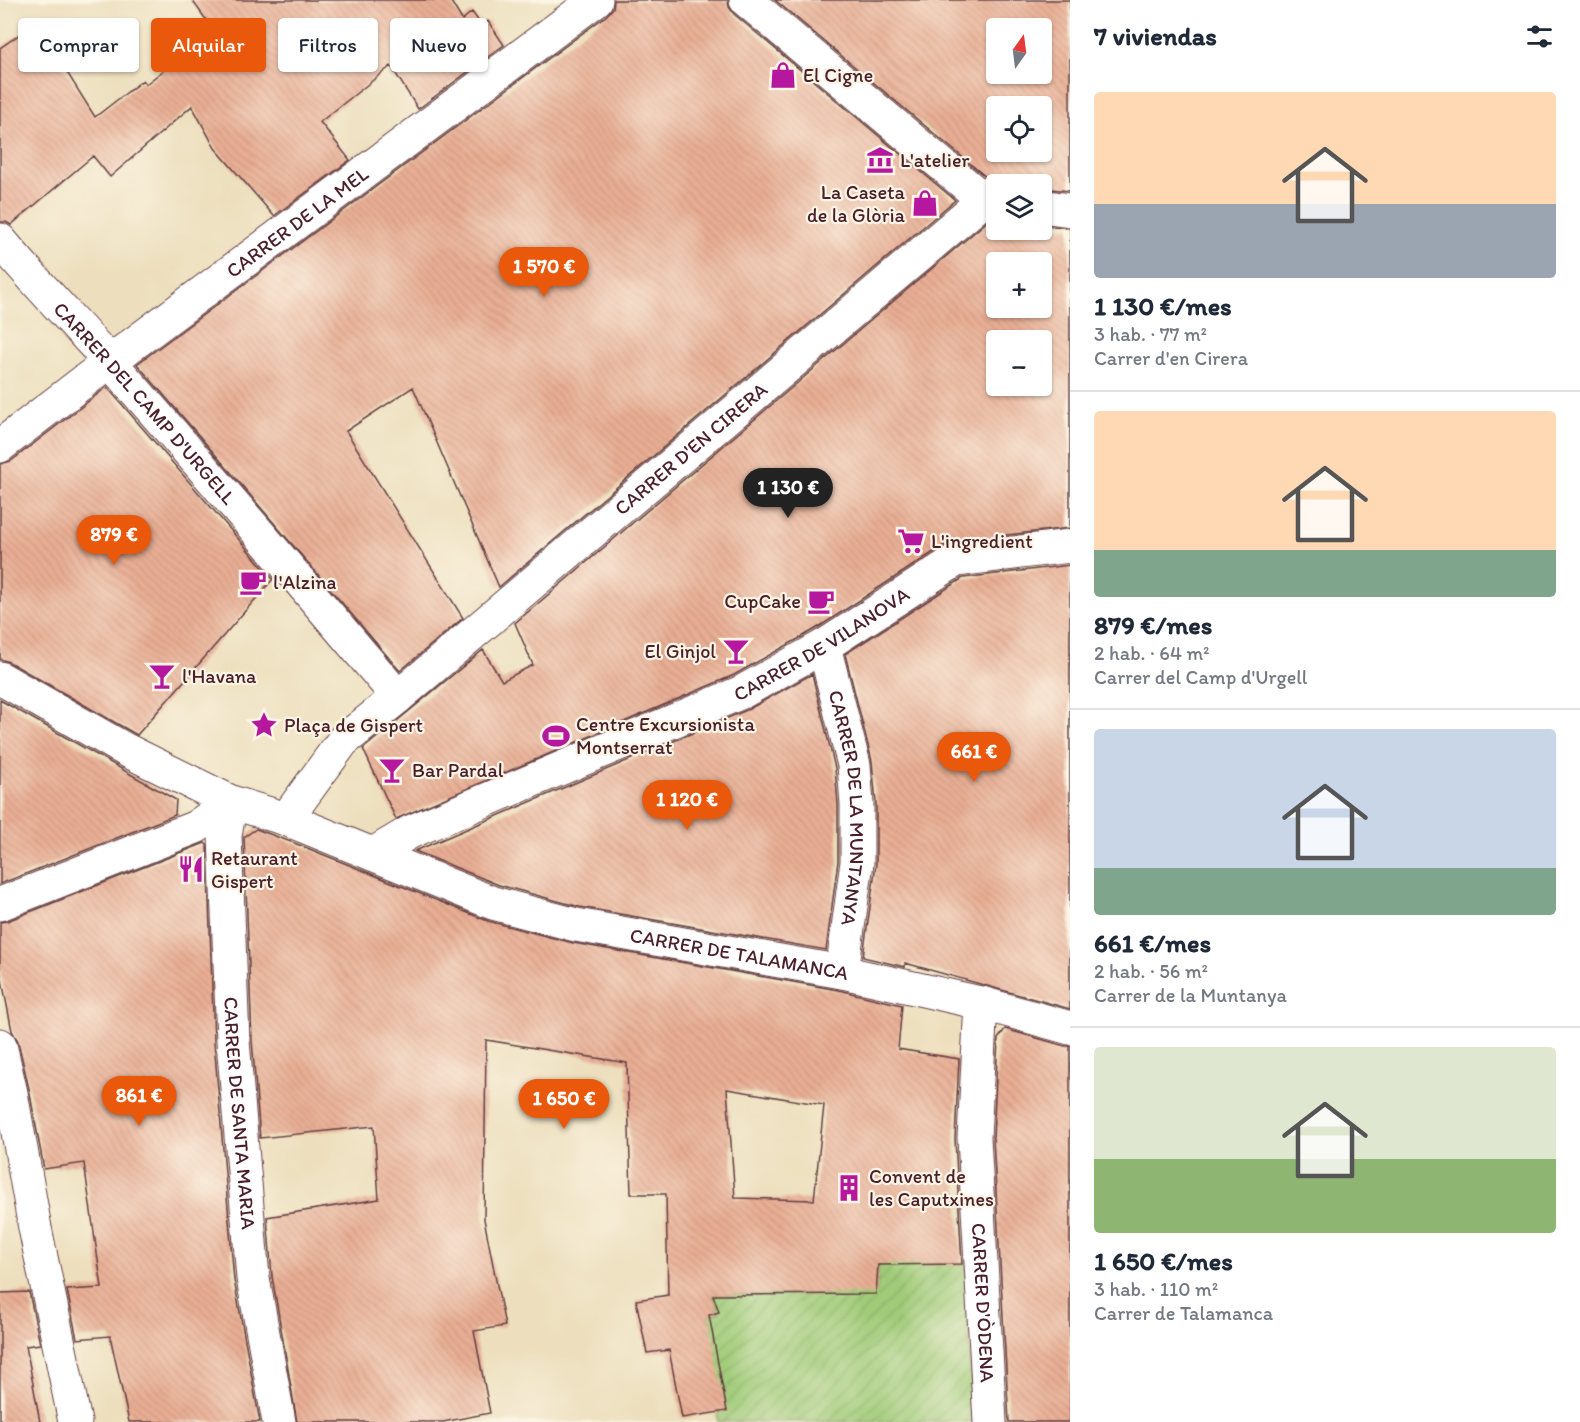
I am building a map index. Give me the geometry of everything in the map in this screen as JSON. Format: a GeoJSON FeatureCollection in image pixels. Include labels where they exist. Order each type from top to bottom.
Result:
{"type":"FeatureCollection","features":[{"type":"Feature","properties":{"kind":"street","name":"CARRER DE LA MEL"},"geometry":{"type":"LineString","coordinates":[[0,446],[109,362],[596,0]]}},
{"type":"Feature","properties":{"kind":"street"},"geometry":{"type":"LineString","coordinates":[[746,0],[986,198]]}},
{"type":"Feature","properties":{"kind":"street","name":"CARRER D'EN CIRERA"},"geometry":{"type":"LineString","coordinates":[[286,819],[343,741],[986,204]]}},
{"type":"Feature","properties":{"kind":"street"},"geometry":{"type":"LineString","coordinates":[[1052,208],[1070,210]]}},
{"type":"Feature","properties":{"kind":"street","name":"CARRER DEL CAMP D'URGELL"},"geometry":{"type":"LineString","coordinates":[[0,240],[31,278],[109,362],[286,565],[398,697]]}},
{"type":"Feature","properties":{"kind":"street","name":"CARRER DE VILANOVA"},"geometry":{"type":"LineString","coordinates":[[373,854],[410,832],[742,692],[824,646],[956,560],[1070,546]]}},
{"type":"Feature","properties":{"kind":"street","name":"CARRER DE LA MUNTANYA"},"geometry":{"type":"LineString","coordinates":[[824,646],[854,765],[857,804],[857,862],[842,972]]}},
{"type":"Feature","properties":{"kind":"street","name":"CARRER DE TALAMANCA"},"geometry":{"type":"LineString","coordinates":[[0,678],[126,750],[231,802],[286,819],[493,903],[576,925],[842,972],[981,1003],[1070,1028]]}},
{"type":"Feature","properties":{"kind":"street"},"geometry":{"type":"LineString","coordinates":[[0,904],[196,827],[231,802]]}},
{"type":"Feature","properties":{"kind":"street","name":"CARRER DE SANTA MARIA"},"geometry":{"type":"LineString","coordinates":[[231,802],[225,837],[233,1041],[253,1278],[279,1422]]}},
{"type":"Feature","properties":{"kind":"street","name":"CARRER D'ÒDENA"},"geometry":{"type":"LineString","coordinates":[[981,1003],[974,1138],[990,1422]]}},
{"type":"Feature","properties":{"kind":"street"},"geometry":{"type":"LineString","coordinates":[[0,1045],[75,1422]]}},
{"type":"Feature","properties":{"kind":"green space"},"geometry":{"type":"Polygon","coordinates":[[[885,1176],[926,1264],[967,1264],[972,1422],[718,1422],[709,1315],[719,1312],[713,1295],[876,1293],[885,1176]]]}},
{"type":"Feature","properties":{"kind":"building"},"geometry":{"type":"Polygon","coordinates":[[[192,0],[450,0],[461,18],[390,18],[390,67],[320,122],[350,160],[274,216],[215,148],[192,106],[110,177],[93,156],[11,225],[0,222],[0,48],[18,36],[18,72],[67,72],[95,117],[143,80],[146,84],[161,72],[266,72],[266,18],[205,18],[192,0]]]}},
{"type":"Feature","properties":{"kind":"building"},"geometry":{"type":"Polygon","coordinates":[[[614,0],[728,0],[729,7],[734,14],[955,200],[499,587],[413,387],[346,431],[463,618],[400,671],[137,364],[607,15],[613,8],[614,0]]]}},
{"type":"Feature","properties":{"kind":"building"},"geometry":{"type":"Polygon","coordinates":[[[775,0],[1070,0],[1070,191],[1052,189],[1052,174],[986,174],[986,177],[775,0]]]}},
{"type":"Feature","properties":{"kind":"building"},"geometry":{"type":"Polygon","coordinates":[[[472,12],[476,18],[464,18],[472,12]]]}},
{"type":"Feature","properties":{"kind":"building"},"geometry":{"type":"Polygon","coordinates":[[[488,21],[504,45],[488,57],[488,21]]]}},
{"type":"Feature","properties":{"kind":"building"},"geometry":{"type":"Polygon","coordinates":[[[395,72],[468,72],[418,109],[395,72]]]}},
{"type":"Feature","properties":{"kind":"building"},"geometry":{"type":"Polygon","coordinates":[[[986,222],[986,240],[1052,240],[1052,226],[1070,228],[1070,528],[954,541],[946,544],[814,630],[734,675],[396,819],[363,749],[483,650],[502,681],[533,665],[515,623],[986,222]]]}},
{"type":"Feature","properties":{"kind":"building"},"geometry":{"type":"Polygon","coordinates":[[[107,387],[273,579],[137,735],[0,659],[0,464],[11,461],[107,387]]]}},
{"type":"Feature","properties":{"kind":"building"},"geometry":{"type":"Polygon","coordinates":[[[1070,565],[1070,1009],[905,963],[905,967],[863,957],[876,864],[876,803],[872,761],[845,654],[963,578],[1070,565]]]}},
{"type":"Feature","properties":{"kind":"building"},"geometry":{"type":"Polygon","coordinates":[[[812,674],[835,768],[838,805],[838,861],[826,950],[580,907],[499,885],[415,851],[749,709],[812,674]]]}},
{"type":"Feature","properties":{"kind":"building"},"geometry":{"type":"Polygon","coordinates":[[[0,700],[176,800],[175,815],[0,884],[0,700]]]}},
{"type":"Feature","properties":{"kind":"building"},"geometry":{"type":"Polygon","coordinates":[[[256,829],[488,921],[573,943],[838,990],[902,1005],[898,1049],[959,1059],[955,1139],[962,1264],[878,1265],[876,1294],[713,1295],[719,1312],[709,1315],[727,1411],[682,1418],[669,1350],[647,1353],[636,1300],[668,1295],[666,1194],[631,1194],[627,1063],[486,1040],[484,1219],[505,1326],[474,1331],[490,1413],[443,1422],[297,1422],[272,1276],[267,1217],[379,1199],[374,1126],[260,1138],[252,1040],[244,837],[256,829]],[[727,1089],[735,1198],[814,1200],[824,1105],[727,1089]]]}},
{"type":"Feature","properties":{"kind":"building"},"geometry":{"type":"Polygon","coordinates":[[[205,843],[207,845],[214,1042],[234,1280],[260,1422],[129,1422],[110,1336],[77,1339],[67,1290],[102,1288],[84,1163],[44,1169],[29,1089],[18,1041],[12,1031],[0,970],[0,922],[205,843]]]}},
{"type":"Feature","properties":{"kind":"building"},"geometry":{"type":"Polygon","coordinates":[[[1005,1029],[1070,1046],[1070,1422],[1009,1422],[993,1138],[998,1039],[1005,1029]]]}},
{"type":"Feature","properties":{"kind":"building"},"geometry":{"type":"Polygon","coordinates":[[[29,1292],[40,1344],[26,1346],[40,1422],[0,1422],[0,1293],[29,1292]]]}},
{"type":"Feature","properties":{"kind":"place","name":"El Cigne"},"geometry":{"type":"Point","coordinates":[783,75]}},
{"type":"Feature","properties":{"kind":"place","name":"L'atelier"},"geometry":{"type":"Point","coordinates":[880,160]}},
{"type":"Feature","properties":{"kind":"place","name":"La Caseta de la Glòria"},"geometry":{"type":"Point","coordinates":[925,203]}},
{"type":"Feature","properties":{"kind":"place","name":"L'ingredient"},"geometry":{"type":"Point","coordinates":[911,541]}},
{"type":"Feature","properties":{"kind":"place","name":"l'Alzina"},"geometry":{"type":"Point","coordinates":[253,582]}},
{"type":"Feature","properties":{"kind":"place","name":"CupCake"},"geometry":{"type":"Point","coordinates":[821,601]}},
{"type":"Feature","properties":{"kind":"place","name":"El Ginjol"},"geometry":{"type":"Point","coordinates":[736,651]}},
{"type":"Feature","properties":{"kind":"place","name":"l'Havana"},"geometry":{"type":"Point","coordinates":[162,676]}},
{"type":"Feature","properties":{"kind":"place","name":"Plaça de Gispert"},"geometry":{"type":"Point","coordinates":[264,725]}},
{"type":"Feature","properties":{"kind":"place","name":"Centre Excursionista Montserrat"},"geometry":{"type":"Point","coordinates":[556,736]}},
{"type":"Feature","properties":{"kind":"place","name":"Bar Pardal"},"geometry":{"type":"Point","coordinates":[392,770]}},
{"type":"Feature","properties":{"kind":"place","name":"Retaurant Gispert"},"geometry":{"type":"Point","coordinates":[191,869]}},
{"type":"Feature","properties":{"kind":"place","name":"Convent de les Caputxines"},"geometry":{"type":"Point","coordinates":[849,1188]}}]}
